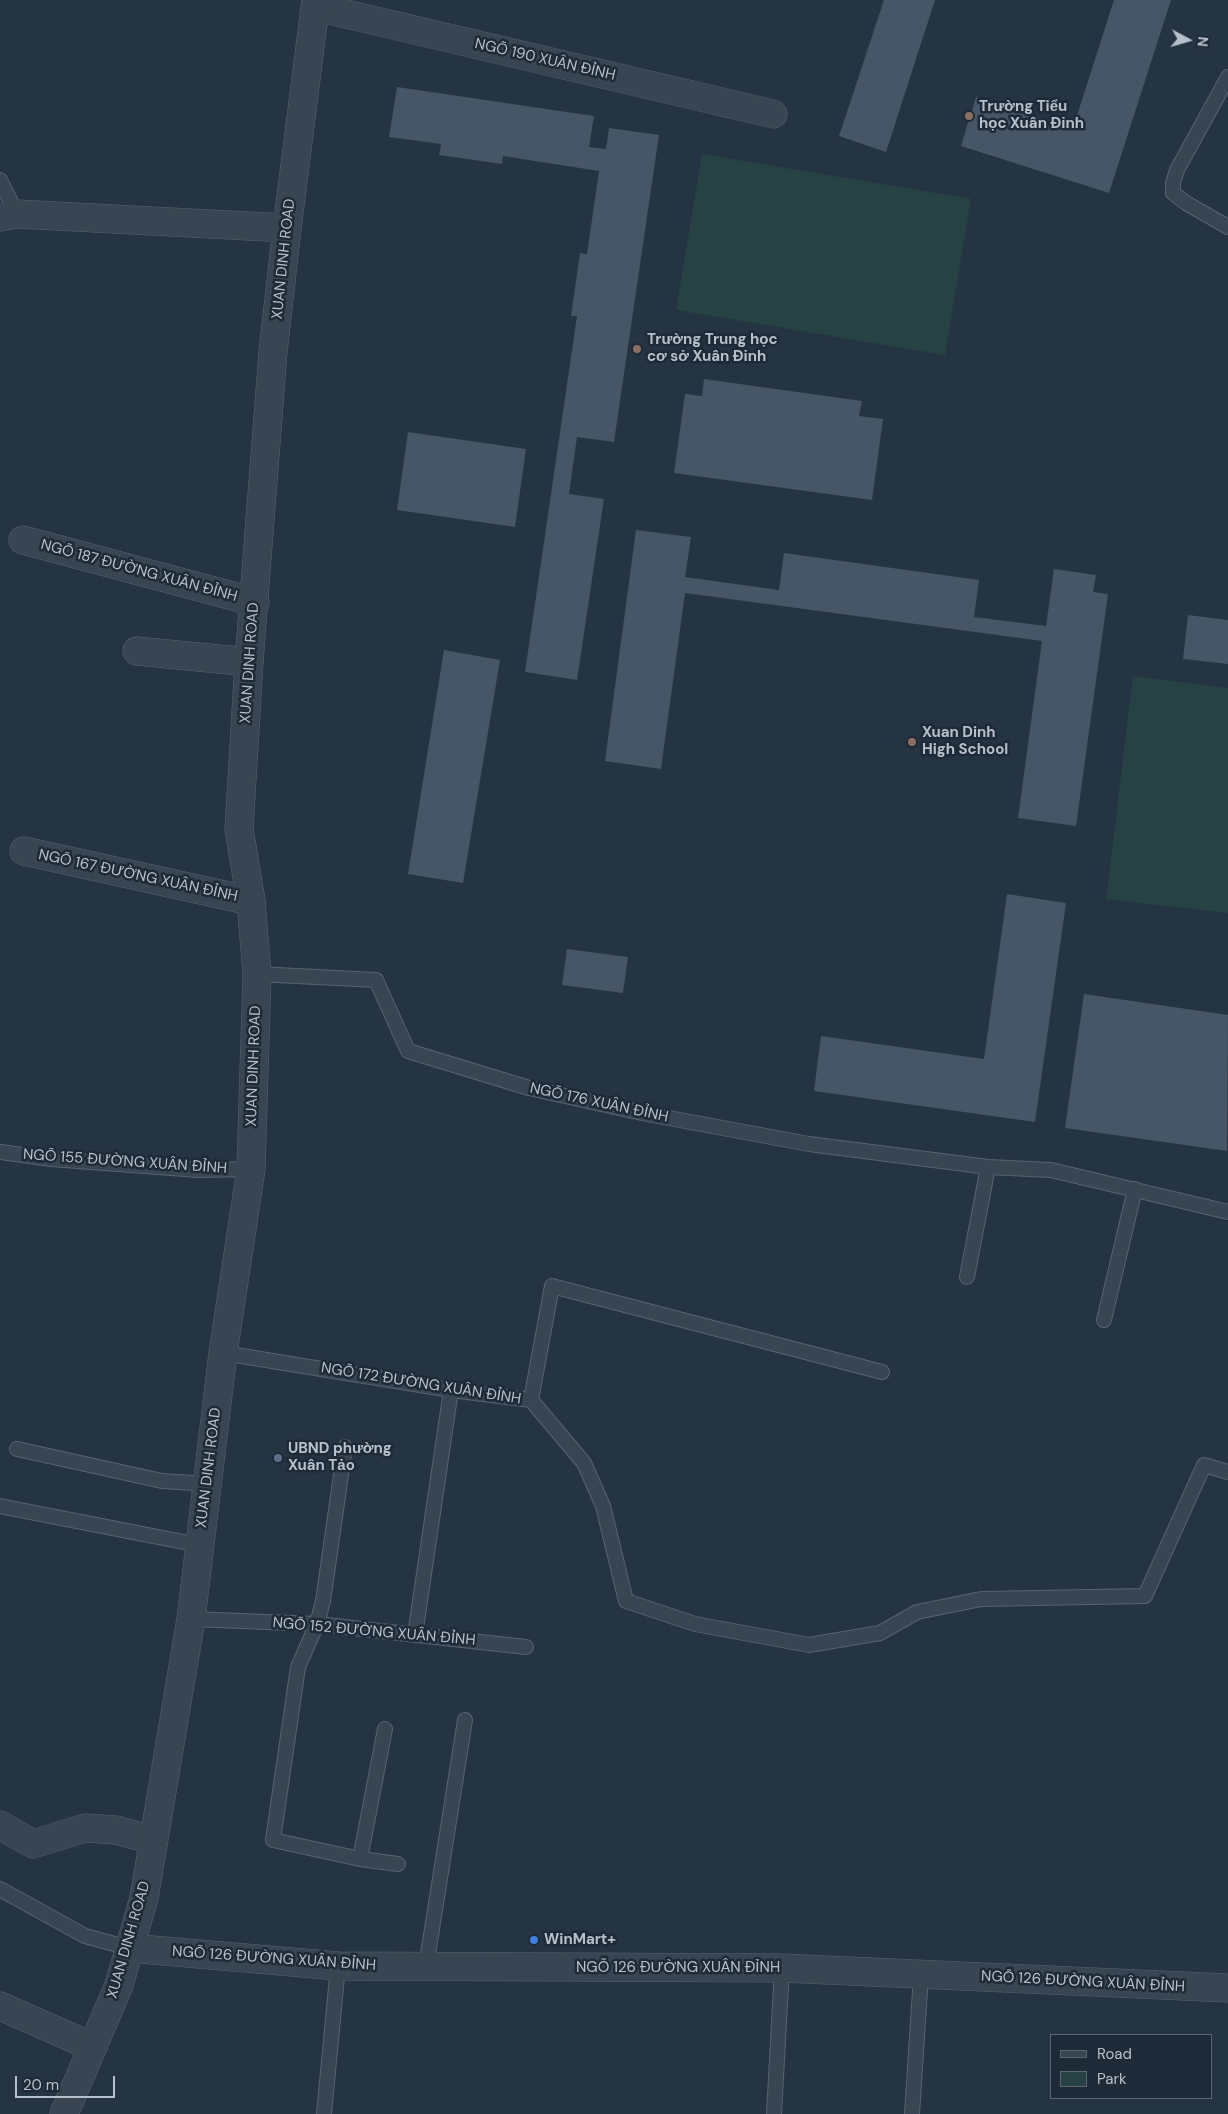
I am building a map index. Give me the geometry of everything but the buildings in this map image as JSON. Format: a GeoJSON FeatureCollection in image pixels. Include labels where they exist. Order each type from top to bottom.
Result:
{"type":"FeatureCollection","features":[{"type":"Feature","properties":{"kind":"street","name":"NGÕ 190 XUÂN ĐỈNH"},"geometry":{"type":"LineString","coordinates":[[316,3],[774,114]]}},
{"type":"Feature","properties":{"kind":"street","name":"XUAN DINH ROAD"},"geometry":{"type":"LineString","coordinates":[[64,2114],[119,1985],[144,1898],[191,1619],[223,1353],[251,1169],[256,974],[251,900],[239,829],[249,662],[274,352],[286,228],[316,3]]}},
{"type":"Feature","properties":{"kind":"street"},"geometry":{"type":"LineString","coordinates":[[9,216],[286,228]]}},
{"type":"Feature","properties":{"kind":"street","name":"NGÕ 187 ĐƯỜNG XUÂN ĐỈNH"},"geometry":{"type":"LineString","coordinates":[[23,540],[255,602]]}},
{"type":"Feature","properties":{"kind":"street"},"geometry":{"type":"LineString","coordinates":[[137,651],[249,662]]}},
{"type":"Feature","properties":{"kind":"street","name":"NGÕ 167 ĐƯỜNG XUÂN ĐỈNH"},"geometry":{"type":"LineString","coordinates":[[24,851],[251,900]]}},
{"type":"Feature","properties":{"kind":"street"},"geometry":{"type":"LineString","coordinates":[[0,1825],[33,1844],[84,1828],[116,1830],[153,1840]]}},
{"type":"Feature","properties":{"kind":"street","name":"NGÕ 126 ĐƯỜNG XUÂN ĐỈNH"},"geometry":{"type":"LineString","coordinates":[[129,1948],[338,1966],[782,1968],[1228,1988]]}},
{"type":"Feature","properties":{"kind":"street"},"geometry":{"type":"LineString","coordinates":[[0,2006],[93,2047]]}},
{"type":"Feature","properties":{"kind":"lane"},"geometry":{"type":"LineString","coordinates":[[1228,77],[1177,170],[1173,183],[1173,193],[1186,203],[1228,227]]}},
{"type":"Feature","properties":{"kind":"lane"},"geometry":{"type":"LineString","coordinates":[[0,180],[9,216]]}},
{"type":"Feature","properties":{"kind":"lane","name":"NGÕ 176 XUÂN ĐỈNH"},"geometry":{"type":"LineString","coordinates":[[256,974],[376,980],[408,1051],[529,1088],[642,1113],[809,1144],[988,1167],[1051,1170],[1228,1212]]}},
{"type":"Feature","properties":{"kind":"lane","name":"NGÕ 155 ĐƯỜNG XUÂN ĐỈNH"},"geometry":{"type":"LineString","coordinates":[[0,1152],[51,1159],[198,1170],[251,1169]]}},
{"type":"Feature","properties":{"kind":"lane"},"geometry":{"type":"LineString","coordinates":[[967,1277],[988,1167]]}},
{"type":"Feature","properties":{"kind":"lane"},"geometry":{"type":"LineString","coordinates":[[1104,1320],[1135,1189]]}},
{"type":"Feature","properties":{"kind":"lane"},"geometry":{"type":"LineString","coordinates":[[530,1400],[552,1286],[882,1372]]}},
{"type":"Feature","properties":{"kind":"lane","name":"NGÕ 172 ĐƯỜNG XUÂN ĐỈNH"},"geometry":{"type":"LineString","coordinates":[[223,1353],[451,1390],[530,1400],[584,1462],[603,1506],[626,1601],[695,1624],[809,1645],[880,1633],[917,1612],[981,1599],[1145,1596],[1204,1465],[1228,1472]]}},
{"type":"Feature","properties":{"kind":"lane"},"geometry":{"type":"LineString","coordinates":[[415,1635],[451,1390]]}},
{"type":"Feature","properties":{"kind":"lane"},"geometry":{"type":"LineString","coordinates":[[345,1447],[323,1602],[317,1624],[298,1667],[273,1840],[360,1859],[398,1864]]}},
{"type":"Feature","properties":{"kind":"lane"},"geometry":{"type":"LineString","coordinates":[[16,1449],[162,1481],[208,1484]]}},
{"type":"Feature","properties":{"kind":"lane"},"geometry":{"type":"LineString","coordinates":[[0,1506],[199,1545]]}},
{"type":"Feature","properties":{"kind":"lane","name":"NGÕ 152 ĐƯỜNG XUÂN ĐỈNH"},"geometry":{"type":"LineString","coordinates":[[191,1619],[317,1624],[526,1647]]}},
{"type":"Feature","properties":{"kind":"lane"},"geometry":{"type":"LineString","coordinates":[[426,1967],[465,1720]]}},
{"type":"Feature","properties":{"kind":"lane"},"geometry":{"type":"LineString","coordinates":[[360,1859],[385,1729]]}},
{"type":"Feature","properties":{"kind":"lane"},"geometry":{"type":"LineString","coordinates":[[0,1889],[85,1936],[129,1948]]}},
{"type":"Feature","properties":{"kind":"lane"},"geometry":{"type":"LineString","coordinates":[[324,2114],[338,1966]]}},
{"type":"Feature","properties":{"kind":"lane"},"geometry":{"type":"LineString","coordinates":[[774,2114],[782,1968]]}},
{"type":"Feature","properties":{"kind":"lane"},"geometry":{"type":"LineString","coordinates":[[912,2114],[920,1975]]}},
{"type":"Feature","properties":{"kind":"green space"},"geometry":{"type":"Polygon","coordinates":[[[702,154],[971,199],[945,355],[676,310],[702,154]]]}},
{"type":"Feature","properties":{"kind":"green space"},"geometry":{"type":"Polygon","coordinates":[[[1133,676],[1228,688],[1228,913],[1106,899],[1133,676]]]}},
{"type":"Feature","properties":{"kind":"place","name":"Trường Tiểu học Xuân Đỉnh"},"geometry":{"type":"Point","coordinates":[969,116]}},
{"type":"Feature","properties":{"kind":"place","name":"Trường Trung học cơ sở Xuân Đỉnh"},"geometry":{"type":"Point","coordinates":[637,349]}},
{"type":"Feature","properties":{"kind":"place","name":"Xuan Dinh High School"},"geometry":{"type":"Point","coordinates":[912,742]}},
{"type":"Feature","properties":{"kind":"place","name":"UBND phường Xuân Tảo"},"geometry":{"type":"Point","coordinates":[278,1458]}},
{"type":"Feature","properties":{"kind":"place","name":"WinMart+"},"geometry":{"type":"Point","coordinates":[534,1940]}}]}
